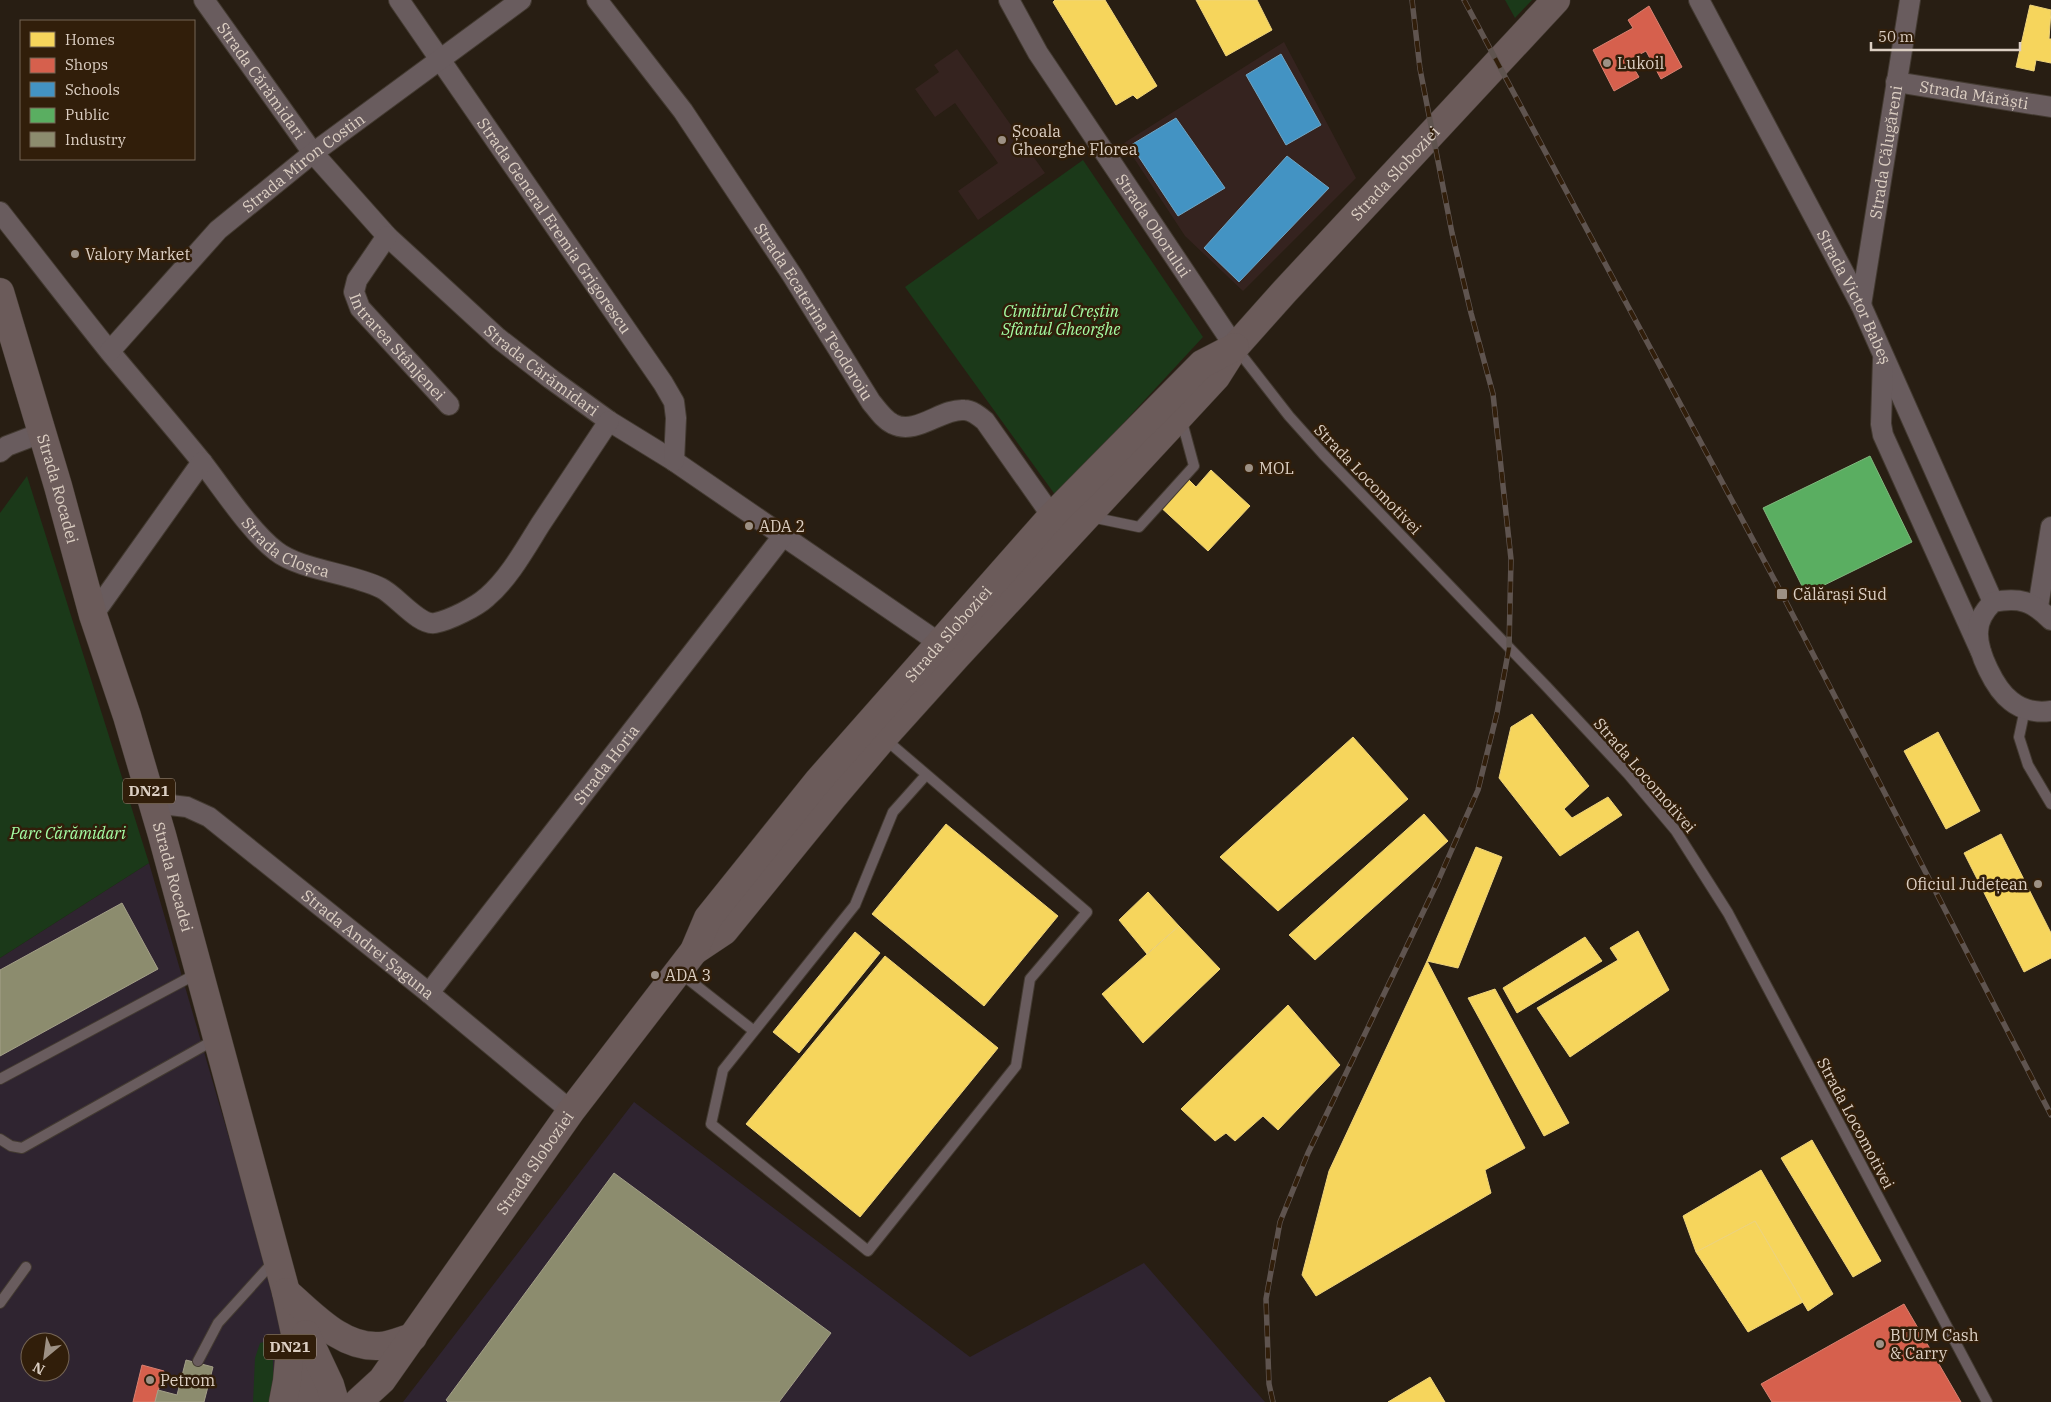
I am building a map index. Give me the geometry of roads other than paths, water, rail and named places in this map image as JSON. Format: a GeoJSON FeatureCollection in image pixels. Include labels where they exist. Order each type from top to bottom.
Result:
{"type":"FeatureCollection","features":[{"type":"Feature","properties":{"kind":"main road","name":"Strada Sloboziei"},"geometry":{"type":"LineString","coordinates":[[358,1402],[381,1391],[413,1337],[571,1111],[686,961],[708,918],[818,781],[948,650],[1070,522],[1180,416],[1216,377],[1235,347],[1556,0]]}},
{"type":"Feature","properties":{"kind":"main road","name":"Strada Rocadei"},"geometry":{"type":"LineString","coordinates":[[0,292],[58,486],[93,615],[127,716],[153,803],[286,1292],[310,1402]]}},
{"type":"Feature","properties":{"kind":"main road","name":"Strada Sloboziei"},"geometry":{"type":"LineString","coordinates":[[1070,522],[1202,364],[1235,347]]}},
{"type":"Feature","properties":{"kind":"main road","name":"Strada Sloboziei"},"geometry":{"type":"LineString","coordinates":[[686,961],[724,931],[833,797],[884,738],[948,650]]}},
{"type":"Feature","properties":{"kind":"main road","name":"Strada Rocadei"},"geometry":{"type":"LineString","coordinates":[[286,1292],[330,1385],[335,1402]]}},
{"type":"Feature","properties":{"kind":"main road"},"geometry":{"type":"LineString","coordinates":[[286,1292],[327,1327],[345,1338],[360,1344],[380,1346],[413,1337]]}},
{"type":"Feature","properties":{"kind":"main road","name":"DN21"},"geometry":{"type":"LineString","coordinates":[[283,1402],[290,1348],[286,1292]]}},
{"type":"Feature","properties":{"kind":"street","name":"Strada Cărămidari"},"geometry":{"type":"LineString","coordinates":[[204,0],[313,153],[387,236],[498,338],[551,380],[609,421],[674,461],[948,650]]}},
{"type":"Feature","properties":{"kind":"street","name":"Strada General Eremia Grigorescu"},"geometry":{"type":"LineString","coordinates":[[399,0],[674,402],[676,418],[674,461]]}},
{"type":"Feature","properties":{"kind":"street","name":"Strada Miron Costin"},"geometry":{"type":"LineString","coordinates":[[110,351],[218,230],[313,153],[521,0]]}},
{"type":"Feature","properties":{"kind":"street","name":"Strada Ecaterina Teodoroiu"},"geometry":{"type":"LineString","coordinates":[[597,0],[683,111],[792,275],[871,402],[893,424],[908,427],[964,410],[977,415],[985,421],[1070,522]]}},
{"type":"Feature","properties":{"kind":"street","name":"Strada Oborului"},"geometry":{"type":"LineString","coordinates":[[1009,0],[1038,53],[1235,347]]}},
{"type":"Feature","properties":{"kind":"street","name":"Strada Victor Babeș"},"geometry":{"type":"LineString","coordinates":[[1699,0],[1861,305],[1993,602]]}},
{"type":"Feature","properties":{"kind":"street","name":"Strada Călugăreni"},"geometry":{"type":"LineString","coordinates":[[1861,305],[1910,0]]}},
{"type":"Feature","properties":{"kind":"street","name":"Strada Mărăști"},"geometry":{"type":"LineString","coordinates":[[1896,82],[2051,107]]}},
{"type":"Feature","properties":{"kind":"street","name":"Strada Cloșca"},"geometry":{"type":"LineString","coordinates":[[0,212],[258,534],[276,551],[289,559],[359,579],[382,588],[422,621],[436,623],[464,611],[486,598],[507,574],[609,421]]}},
{"type":"Feature","properties":{"kind":"street","name":"Intrarea Stânjenei"},"geometry":{"type":"LineString","coordinates":[[387,236],[363,268],[356,280],[354,292],[360,308],[449,405]]}},
{"type":"Feature","properties":{"kind":"street"},"geometry":{"type":"LineString","coordinates":[[1883,354],[1881,424],[1883,435],[1989,671],[1998,687],[2010,701],[2025,709],[2040,713],[2051,711]]}},
{"type":"Feature","properties":{"kind":"street"},"geometry":{"type":"LineString","coordinates":[[0,452],[7,446],[41,433]]}},
{"type":"Feature","properties":{"kind":"street"},"geometry":{"type":"LineString","coordinates":[[93,615],[202,462]]}},
{"type":"Feature","properties":{"kind":"street"},"geometry":{"type":"LineString","coordinates":[[1981,652],[1977,633],[1979,623],[1982,615],[1993,602],[2008,599],[2023,600],[2044,613],[2051,527]]}},
{"type":"Feature","properties":{"kind":"street","name":"Strada Horia"},"geometry":{"type":"LineString","coordinates":[[430,993],[782,536]]}},
{"type":"Feature","properties":{"kind":"street","name":"Strada Andrei Șaguna"},"geometry":{"type":"LineString","coordinates":[[153,803],[187,807],[209,817],[430,993],[571,1111]]}},
{"type":"Feature","properties":{"kind":"lane","name":"Strada Locomotivei"},"geometry":{"type":"LineString","coordinates":[[1235,347],[1289,416],[1318,448],[1546,686],[1628,774],[1676,831],[1728,913],[1987,1402]]}},
{"type":"Feature","properties":{"kind":"lane"},"geometry":{"type":"LineString","coordinates":[[1070,522],[1140,526],[1194,466],[1180,416]]}},
{"type":"Feature","properties":{"kind":"lane"},"geometry":{"type":"LineString","coordinates":[[2025,709],[2018,737],[2028,765],[2051,804]]}},
{"type":"Feature","properties":{"kind":"lane"},"geometry":{"type":"LineString","coordinates":[[884,738],[1087,912],[1030,979],[1016,1066],[868,1251],[711,1124],[723,1070],[855,905],[893,812],[926,775]]}},
{"type":"Feature","properties":{"kind":"lane"},"geometry":{"type":"LineString","coordinates":[[686,961],[754,1031]]}},
{"type":"Feature","properties":{"kind":"lane"},"geometry":{"type":"LineString","coordinates":[[0,1079],[199,973]]}},
{"type":"Feature","properties":{"kind":"lane"},"geometry":{"type":"LineString","coordinates":[[0,1139],[11,1146],[22,1148],[217,1038]]}},
{"type":"Feature","properties":{"kind":"lane"},"geometry":{"type":"LineString","coordinates":[[198,1361],[218,1323],[277,1258]]}},
{"type":"Feature","properties":{"kind":"lane"},"geometry":{"type":"LineString","coordinates":[[0,1303],[26,1267]]}},
{"type":"Feature","properties":{"kind":"railway"},"geometry":{"type":"LineString","coordinates":[[1273,1402],[1269,1384],[1266,1299],[1280,1222],[1308,1153],[1438,881],[1478,790],[1497,713],[1509,648],[1511,559],[1493,394],[1452,233],[1420,69],[1412,0]]}},
{"type":"Feature","properties":{"kind":"railway"},"geometry":{"type":"LineString","coordinates":[[1464,0],[1782,594],[2051,1115]]}},
{"type":"Feature","properties":{"kind":"place","name":"Lukoil"},"geometry":{"type":"Point","coordinates":[1607,63]}},
{"type":"Feature","properties":{"kind":"place","name":"Școala Gheorghe Florea"},"geometry":{"type":"Point","coordinates":[1002,140]}},
{"type":"Feature","properties":{"kind":"place","name":"Valory Market"},"geometry":{"type":"Point","coordinates":[75,254]}},
{"type":"Feature","properties":{"kind":"place","name":"MOL"},"geometry":{"type":"Point","coordinates":[1249,468]}},
{"type":"Feature","properties":{"kind":"place","name":"ADA 2"},"geometry":{"type":"Point","coordinates":[749,526]}},
{"type":"Feature","properties":{"kind":"place","name":"Călărași Sud"},"geometry":{"type":"Point","coordinates":[1782,594]}},
{"type":"Feature","properties":{"kind":"place","name":"Oficiul Județean"},"geometry":{"type":"Point","coordinates":[2038,884]}},
{"type":"Feature","properties":{"kind":"place","name":"ADA 3"},"geometry":{"type":"Point","coordinates":[655,975]}},
{"type":"Feature","properties":{"kind":"place","name":"BUUM Cash & Carry"},"geometry":{"type":"Point","coordinates":[1880,1344]}},
{"type":"Feature","properties":{"kind":"place","name":"Petrom"},"geometry":{"type":"Point","coordinates":[150,1380]}},
{"type":"Feature","properties":{"kind":"park label","name":"Cimitirul Creștin Sfântul Gheorghe"},"geometry":{"type":"Point","coordinates":[1061,320]}},
{"type":"Feature","properties":{"kind":"park label","name":"Parc Cărămidari"},"geometry":{"type":"Point","coordinates":[68,833]}}]}
